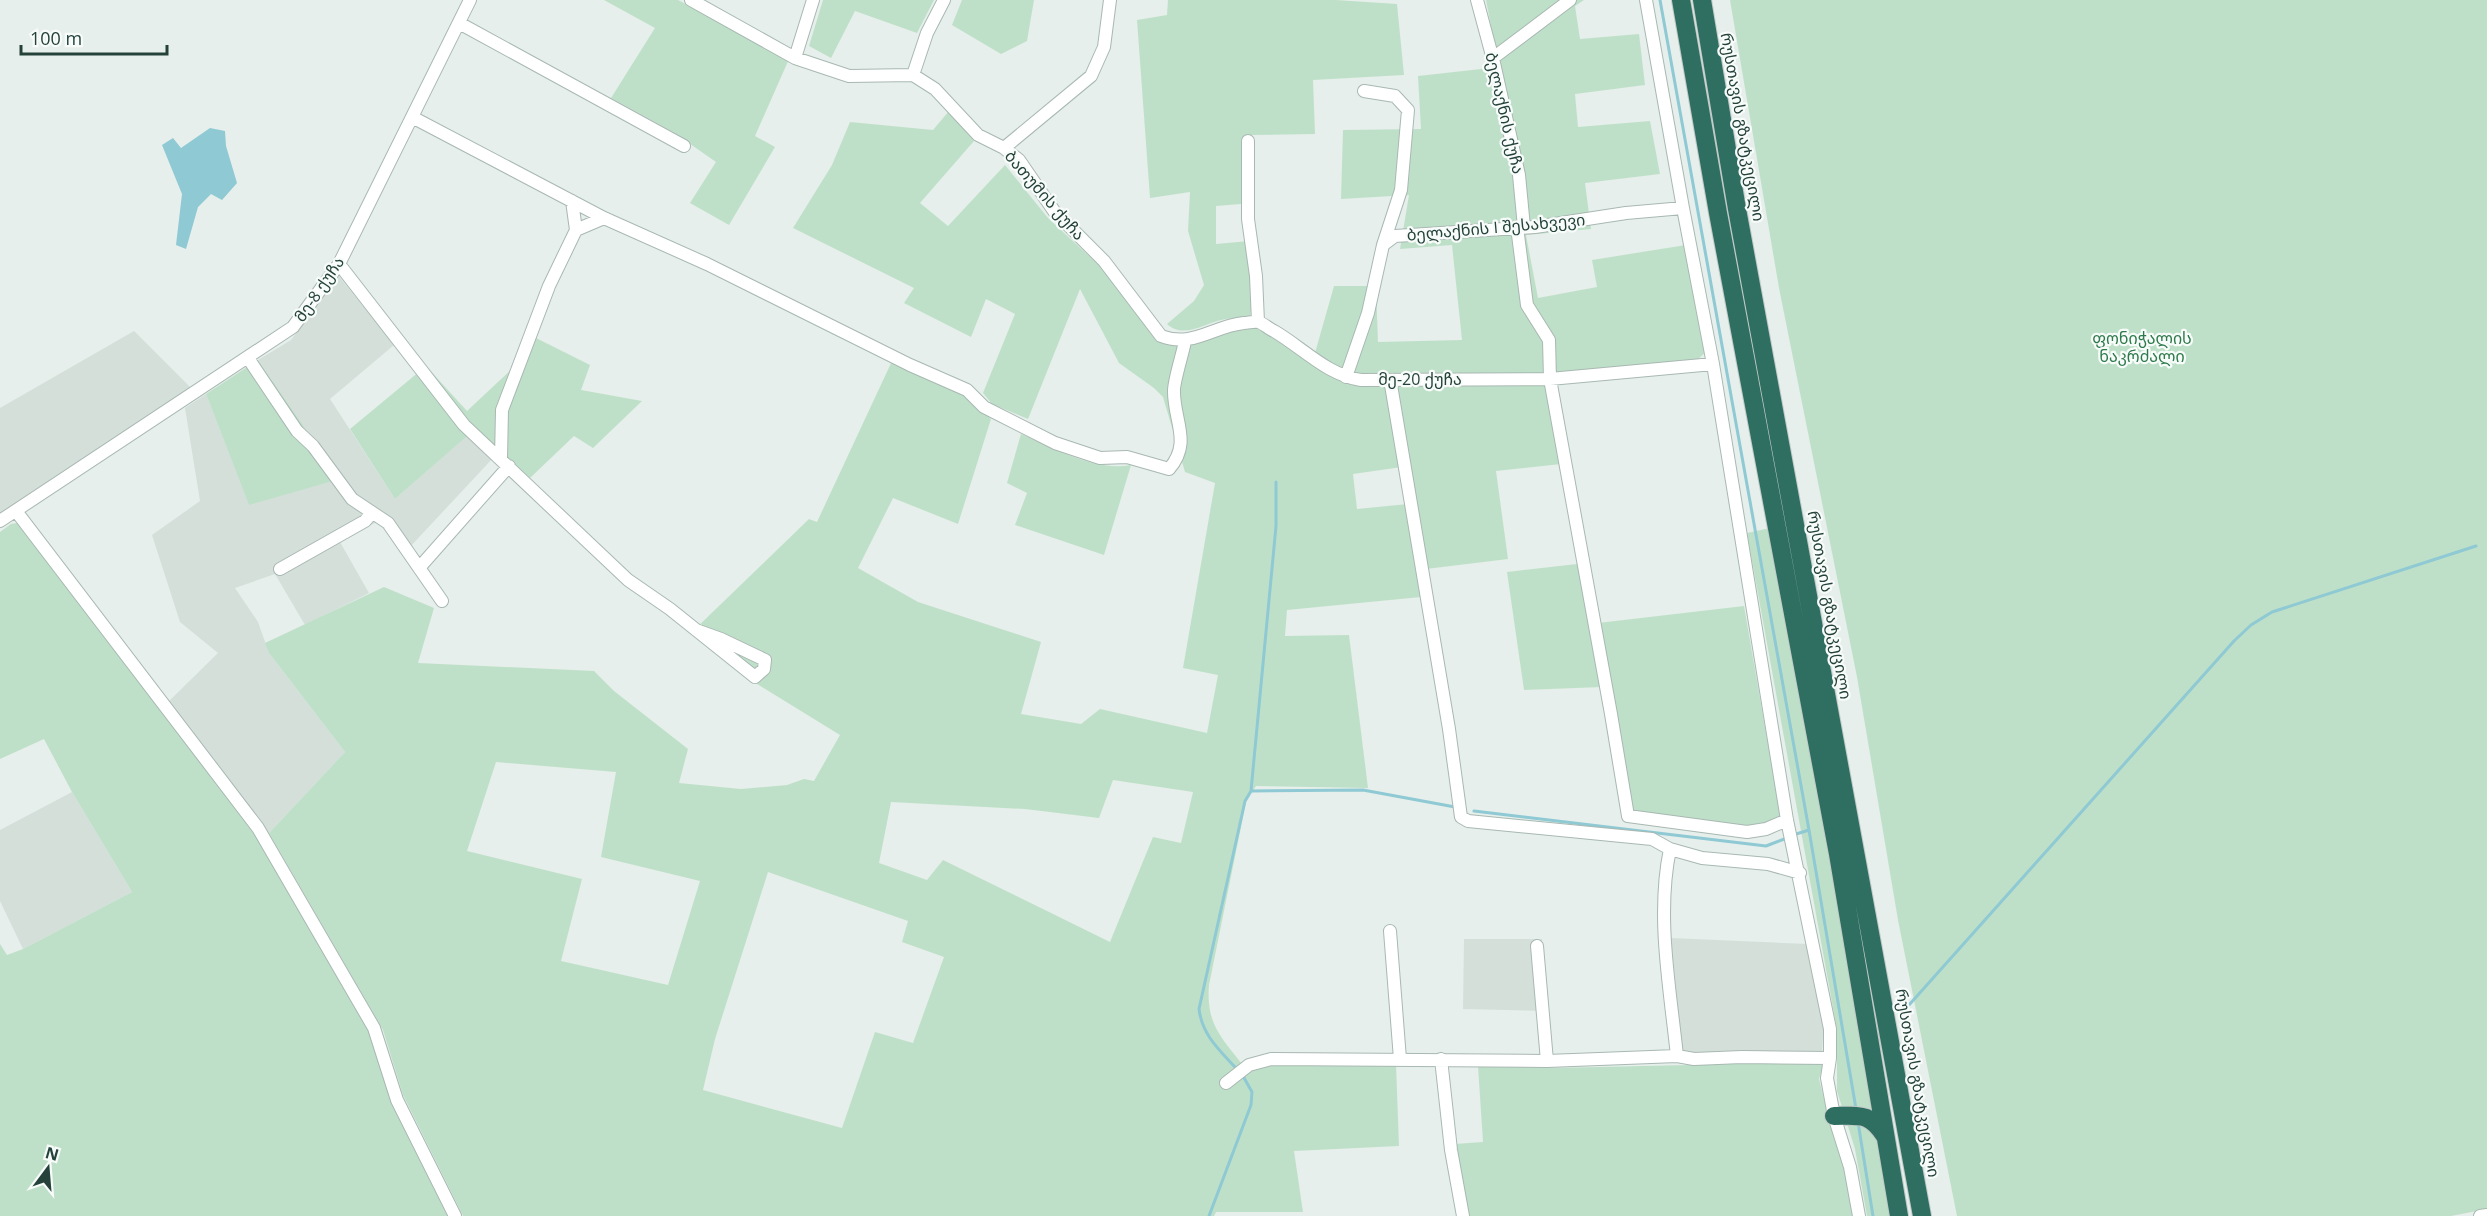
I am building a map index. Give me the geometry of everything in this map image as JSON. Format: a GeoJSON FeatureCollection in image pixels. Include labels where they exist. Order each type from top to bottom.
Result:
{"type":"FeatureCollection","features":[{"type":"Feature","properties":{"kind":"highway"},"geometry":{"type":"LineString","coordinates":[[1681,0],[1718,213],[1838,854],[1899,1216]]}},
{"type":"Feature","properties":{"kind":"highway","name":"რუსთავის გზატკეცილი"},"geometry":{"type":"LineString","coordinates":[[1702,0],[1737,209],[1922,1216]]}},
{"type":"Feature","properties":{"kind":"highway"},"geometry":{"type":"LineString","coordinates":[[1847,1116],[1874,1098],[1876,1087]]}},
{"type":"Feature","properties":{"kind":"highway"},"geometry":{"type":"LineString","coordinates":[[1847,1116],[1879,1127],[1885,1136]]}},
{"type":"Feature","properties":{"kind":"street","name":"მე-8 ქუჩა"},"geometry":{"type":"LineString","coordinates":[[0,521],[293,327],[339,264],[470,0]]}},
{"type":"Feature","properties":{"kind":"street"},"geometry":{"type":"LineString","coordinates":[[691,0],[795,58],[849,76],[913,75],[927,33],[944,0]]}},
{"type":"Feature","properties":{"kind":"street"},"geometry":{"type":"LineString","coordinates":[[795,58],[813,0]]}},
{"type":"Feature","properties":{"kind":"street"},"geometry":{"type":"LineString","coordinates":[[1005,148],[1091,76],[1104,47],[1110,0]]}},
{"type":"Feature","properties":{"kind":"street","name":"ბელაქნის ქუჩა"},"geometry":{"type":"LineString","coordinates":[[1477,0],[1493,58],[1519,175],[1520,227],[1527,305],[1549,340],[1550,379],[1628,816],[1747,832],[1788,825]]}},
{"type":"Feature","properties":{"kind":"street"},"geometry":{"type":"LineString","coordinates":[[1493,58],[1570,0]]}},
{"type":"Feature","properties":{"kind":"street"},"geometry":{"type":"LineString","coordinates":[[1646,0],[1713,364],[1788,825],[1795,848],[1830,1029],[1827,1078],[1847,1116],[1850,1167],[1860,1216]]}},
{"type":"Feature","properties":{"kind":"street"},"geometry":{"type":"LineString","coordinates":[[459,23],[684,146]]}},
{"type":"Feature","properties":{"kind":"street","name":"ბათუმის ქუჩა"},"geometry":{"type":"LineString","coordinates":[[913,75],[935,89],[978,135],[1005,148],[1019,160],[1054,211],[1104,261],[1161,336],[1174,341],[1185,341]]}},
{"type":"Feature","properties":{"kind":"street"},"geometry":{"type":"LineString","coordinates":[[1346,377],[1374,292],[1383,245],[1401,190],[1408,110],[1395,96],[1364,91]]}},
{"type":"Feature","properties":{"kind":"street"},"geometry":{"type":"LineString","coordinates":[[412,117],[604,218],[708,264],[910,365],[967,390],[984,407],[1055,443],[1100,458],[1127,457],[1169,469],[1177,461],[1182,444],[1173,390],[1185,341],[1237,324],[1258,322],[1256,276],[1248,219],[1248,141]]}},
{"type":"Feature","properties":{"kind":"street"},"geometry":{"type":"LineString","coordinates":[[418,568],[505,462],[502,410],[549,286],[576,230],[572,201]]}},
{"type":"Feature","properties":{"kind":"street","name":"ბელაქნის I შესახვევი"},"geometry":{"type":"LineString","coordinates":[[1383,245],[1395,236],[1592,220],[1626,213],[1683,208]]}},
{"type":"Feature","properties":{"kind":"street"},"geometry":{"type":"LineString","coordinates":[[576,230],[604,218]]}},
{"type":"Feature","properties":{"kind":"street"},"geometry":{"type":"LineString","coordinates":[[339,264],[464,425],[628,580],[755,677],[764,669],[765,660],[696,630]]}},
{"type":"Feature","properties":{"kind":"street","name":"მე-20 ქუჩა"},"geometry":{"type":"LineString","coordinates":[[1258,322],[1291,341],[1315,360],[1346,377],[1550,379],[1713,364]]}},
{"type":"Feature","properties":{"kind":"street"},"geometry":{"type":"LineString","coordinates":[[248,358],[297,431],[313,446],[352,499],[387,523],[442,601]]}},
{"type":"Feature","properties":{"kind":"street"},"geometry":{"type":"LineString","coordinates":[[1385,379],[1391,385],[1447,717],[1461,817],[1468,821],[1652,839],[1670,849],[1702,858],[1768,864],[1800,873]]}},
{"type":"Feature","properties":{"kind":"street"},"geometry":{"type":"LineString","coordinates":[[16,511],[258,828],[374,1028],[397,1100],[455,1216]]}},
{"type":"Feature","properties":{"kind":"street"},"geometry":{"type":"LineString","coordinates":[[280,569],[365,520],[372,513]]}},
{"type":"Feature","properties":{"kind":"street"},"geometry":{"type":"LineString","coordinates":[[1670,849],[1664,879],[1665,939],[1677,1056]]}},
{"type":"Feature","properties":{"kind":"street"},"geometry":{"type":"LineString","coordinates":[[1390,931],[1400,1059]]}},
{"type":"Feature","properties":{"kind":"street"},"geometry":{"type":"LineString","coordinates":[[1537,946],[1547,1061]]}},
{"type":"Feature","properties":{"kind":"street"},"geometry":{"type":"LineString","coordinates":[[1227,1083],[1249,1065],[1271,1059],[1547,1061],[1677,1056],[1694,1059],[1830,1058]]}},
{"type":"Feature","properties":{"kind":"street"},"geometry":{"type":"LineString","coordinates":[[1441,1059],[1451,1150],[1462,1216]]}},
{"type":"Feature","properties":{"kind":"street"},"geometry":{"type":"LineString","coordinates":[[2480,1216],[2487,1215]]}},
{"type":"Feature","properties":{"kind":"shaded area"},"geometry":{"type":"Polygon","coordinates":[[[338,275],[394,345],[330,399],[395,499],[467,435],[493,458],[409,548],[386,517],[340,542],[369,593],[305,625],[275,574],[235,588],[258,622],[269,653],[345,752],[269,833],[165,705],[218,653],[180,622],[152,535],[200,501],[185,408],[206,394],[249,504],[339,479],[258,360],[291,340],[338,275]]]}},
{"type":"Feature","properties":{"kind":"shaded area"},"geometry":{"type":"Polygon","coordinates":[[[134,331],[191,388],[0,514],[0,408],[134,331]]]}},
{"type":"Feature","properties":{"kind":"shaded area"},"geometry":{"type":"Polygon","coordinates":[[[72,792],[132,892],[23,949],[0,901],[0,830],[72,792]]]}},
{"type":"Feature","properties":{"kind":"shaded area"},"geometry":{"type":"Polygon","coordinates":[[[1671,938],[1808,944],[1824,1020],[1822,1052],[1682,1054],[1671,938]]]}},
{"type":"Feature","properties":{"kind":"shaded area"},"geometry":{"type":"Polygon","coordinates":[[[1464,939],[1542,939],[1549,1011],[1463,1009],[1464,939]]]}},
{"type":"Feature","properties":{"kind":"green space"},"geometry":{"type":"Polygon","coordinates":[[[604,0],[678,0],[789,59],[755,136],[775,147],[729,225],[690,203],[716,162],[673,132],[611,98],[655,28],[604,0]]]}},
{"type":"Feature","properties":{"kind":"green space"},"geometry":{"type":"Polygon","coordinates":[[[823,0],[934,0],[917,33],[855,11],[831,58],[809,46],[823,0]]]}},
{"type":"Feature","properties":{"kind":"green space"},"geometry":{"type":"Polygon","coordinates":[[[962,0],[1034,0],[1027,41],[1001,54],[952,25],[962,0]]]}},
{"type":"Feature","properties":{"kind":"green space"},"geometry":{"type":"Polygon","coordinates":[[[1168,0],[1336,0],[1397,4],[1404,75],[1313,80],[1315,134],[1252,135],[1253,203],[1216,206],[1216,244],[1249,241],[1252,305],[1250,317],[1221,320],[1187,330],[1173,328],[1167,324],[1194,301],[1204,285],[1188,231],[1190,192],[1150,198],[1137,20],[1167,15],[1168,0]]]}},
{"type":"Feature","properties":{"kind":"green space"},"geometry":{"type":"Polygon","coordinates":[[[1486,0],[1584,0],[1575,6],[1580,39],[1639,34],[1645,85],[1575,94],[1578,127],[1650,121],[1660,174],[1585,183],[1591,229],[1526,235],[1538,298],[1597,287],[1592,260],[1686,245],[1707,351],[1697,360],[1544,377],[1402,378],[1347,372],[1315,353],[1334,286],[1376,286],[1378,342],[1462,340],[1452,245],[1400,249],[1409,195],[1341,199],[1343,130],[1421,129],[1418,76],[1499,67],[1486,0]]]}},
{"type":"Feature","properties":{"kind":"green space","name":"ფონიჭალის ნაკრძალი"},"geometry":{"type":"Polygon","coordinates":[[[1730,0],[2487,0],[2487,1209],[2451,1216],[1957,1216],[1898,920],[1857,677],[1779,288],[1730,0]]]}},
{"type":"Feature","properties":{"kind":"green space"},"geometry":{"type":"Polygon","coordinates":[[[949,111],[974,141],[920,203],[948,226],[1005,165],[1048,218],[1102,268],[1174,344],[1232,328],[1257,326],[1342,379],[1387,386],[1402,467],[1353,474],[1357,509],[1408,504],[1421,597],[1287,610],[1285,636],[1349,635],[1368,788],[1256,786],[1246,802],[1209,985],[1209,998],[1212,1019],[1216,1028],[1242,1064],[1255,1067],[1396,1064],[1399,1146],[1294,1151],[1303,1212],[1216,1212],[1214,1216],[463,1216],[403,1095],[383,1030],[269,833],[345,752],[269,653],[265,643],[384,587],[434,608],[418,663],[594,671],[614,691],[688,749],[679,783],[741,789],[787,785],[804,779],[814,781],[840,735],[744,676],[691,633],[809,519],[817,522],[892,361],[963,393],[991,419],[958,524],[893,498],[858,568],[918,602],[1041,642],[1021,714],[1081,724],[1100,709],[1207,733],[1218,675],[1183,668],[1215,483],[1185,472],[1163,397],[1119,363],[1080,289],[1028,419],[992,404],[983,393],[1015,314],[986,299],[971,337],[904,303],[914,288],[793,228],[832,165],[850,122],[933,130],[949,111]],[[496,762],[467,851],[582,879],[561,961],[668,985],[700,881],[601,857],[616,772],[496,762]],[[1113,780],[1099,818],[1025,809],[891,802],[879,863],[927,880],[943,860],[1110,942],[1153,837],[1181,843],[1193,792],[1113,780]],[[768,872],[715,1039],[703,1090],[842,1128],[875,1032],[913,1043],[944,957],[902,942],[908,921],[768,872]]]}},
{"type":"Feature","properties":{"kind":"green space"},"geometry":{"type":"Polygon","coordinates":[[[526,333],[590,365],[581,390],[642,401],[593,448],[574,436],[530,478],[507,457],[467,436],[395,499],[350,429],[426,366],[467,411],[513,368],[526,333]]]}},
{"type":"Feature","properties":{"kind":"green space"},"geometry":{"type":"Polygon","coordinates":[[[258,360],[340,479],[249,505],[206,394],[258,360]]]}},
{"type":"Feature","properties":{"kind":"green space"},"geometry":{"type":"Polygon","coordinates":[[[1546,382],[1561,464],[1496,471],[1508,559],[1426,569],[1395,387],[1546,382]]]}},
{"type":"Feature","properties":{"kind":"green space"},"geometry":{"type":"Polygon","coordinates":[[[1021,434],[1089,462],[1117,466],[1131,465],[1104,555],[1015,525],[1027,493],[1007,483],[1021,434]]]}},
{"type":"Feature","properties":{"kind":"green space"},"geometry":{"type":"Polygon","coordinates":[[[17,523],[254,829],[370,1032],[390,1098],[448,1216],[0,1216],[0,944],[7,955],[23,949],[132,892],[72,792],[44,739],[0,759],[0,532],[11,524],[17,523]]]}},
{"type":"Feature","properties":{"kind":"green space"},"geometry":{"type":"Polygon","coordinates":[[[1770,528],[1830,840],[1893,1216],[1867,1216],[1855,1149],[1837,1091],[1837,1030],[1747,533],[1770,528]]]}},
{"type":"Feature","properties":{"kind":"green space"},"geometry":{"type":"Polygon","coordinates":[[[1577,564],[1602,687],[1524,690],[1507,572],[1577,564]]]}},
{"type":"Feature","properties":{"kind":"green space"},"geometry":{"type":"Polygon","coordinates":[[[1744,606],[1781,819],[1752,828],[1639,817],[1628,808],[1598,623],[1744,606]]]}},
{"type":"Feature","properties":{"kind":"green space"},"geometry":{"type":"Polygon","coordinates":[[[1824,1062],[1819,1079],[1828,1115],[1846,1168],[1854,1216],[1467,1216],[1455,1144],[1483,1142],[1478,1066],[1552,1068],[1824,1062]]]}},
{"type":"Feature","properties":{"kind":"water"},"geometry":{"type":"Polygon","coordinates":[[[210,128],[225,131],[226,146],[237,183],[222,200],[211,194],[198,207],[186,249],[176,245],[182,194],[162,145],[173,138],[181,148],[210,128]]]}},
{"type":"Feature","properties":{"kind":"waterway"},"geometry":{"type":"LineString","coordinates":[[1660,0],[1809,830],[1856,1109]]}},
{"type":"Feature","properties":{"kind":"waterway"},"geometry":{"type":"LineString","coordinates":[[1276,482],[1276,526],[1251,791],[1363,790],[1455,807]]}},
{"type":"Feature","properties":{"kind":"waterway"},"geometry":{"type":"LineString","coordinates":[[1909,1005],[2234,641],[2251,625],[2272,612],[2476,546]]}},
{"type":"Feature","properties":{"kind":"waterway"},"geometry":{"type":"LineString","coordinates":[[1235,1067],[1207,1034],[1199,1009],[1245,801],[1251,791]]}},
{"type":"Feature","properties":{"kind":"waterway"},"geometry":{"type":"LineString","coordinates":[[1474,811],[1766,846],[1787,838]]}},
{"type":"Feature","properties":{"kind":"waterway"},"geometry":{"type":"LineString","coordinates":[[1793,835],[1809,830]]}},
{"type":"Feature","properties":{"kind":"waterway"},"geometry":{"type":"LineString","coordinates":[[1209,1216],[1251,1105],[1252,1092],[1243,1076]]}},
{"type":"Feature","properties":{"kind":"waterway"},"geometry":{"type":"LineString","coordinates":[[1858,1122],[1873,1216]]}}]}
